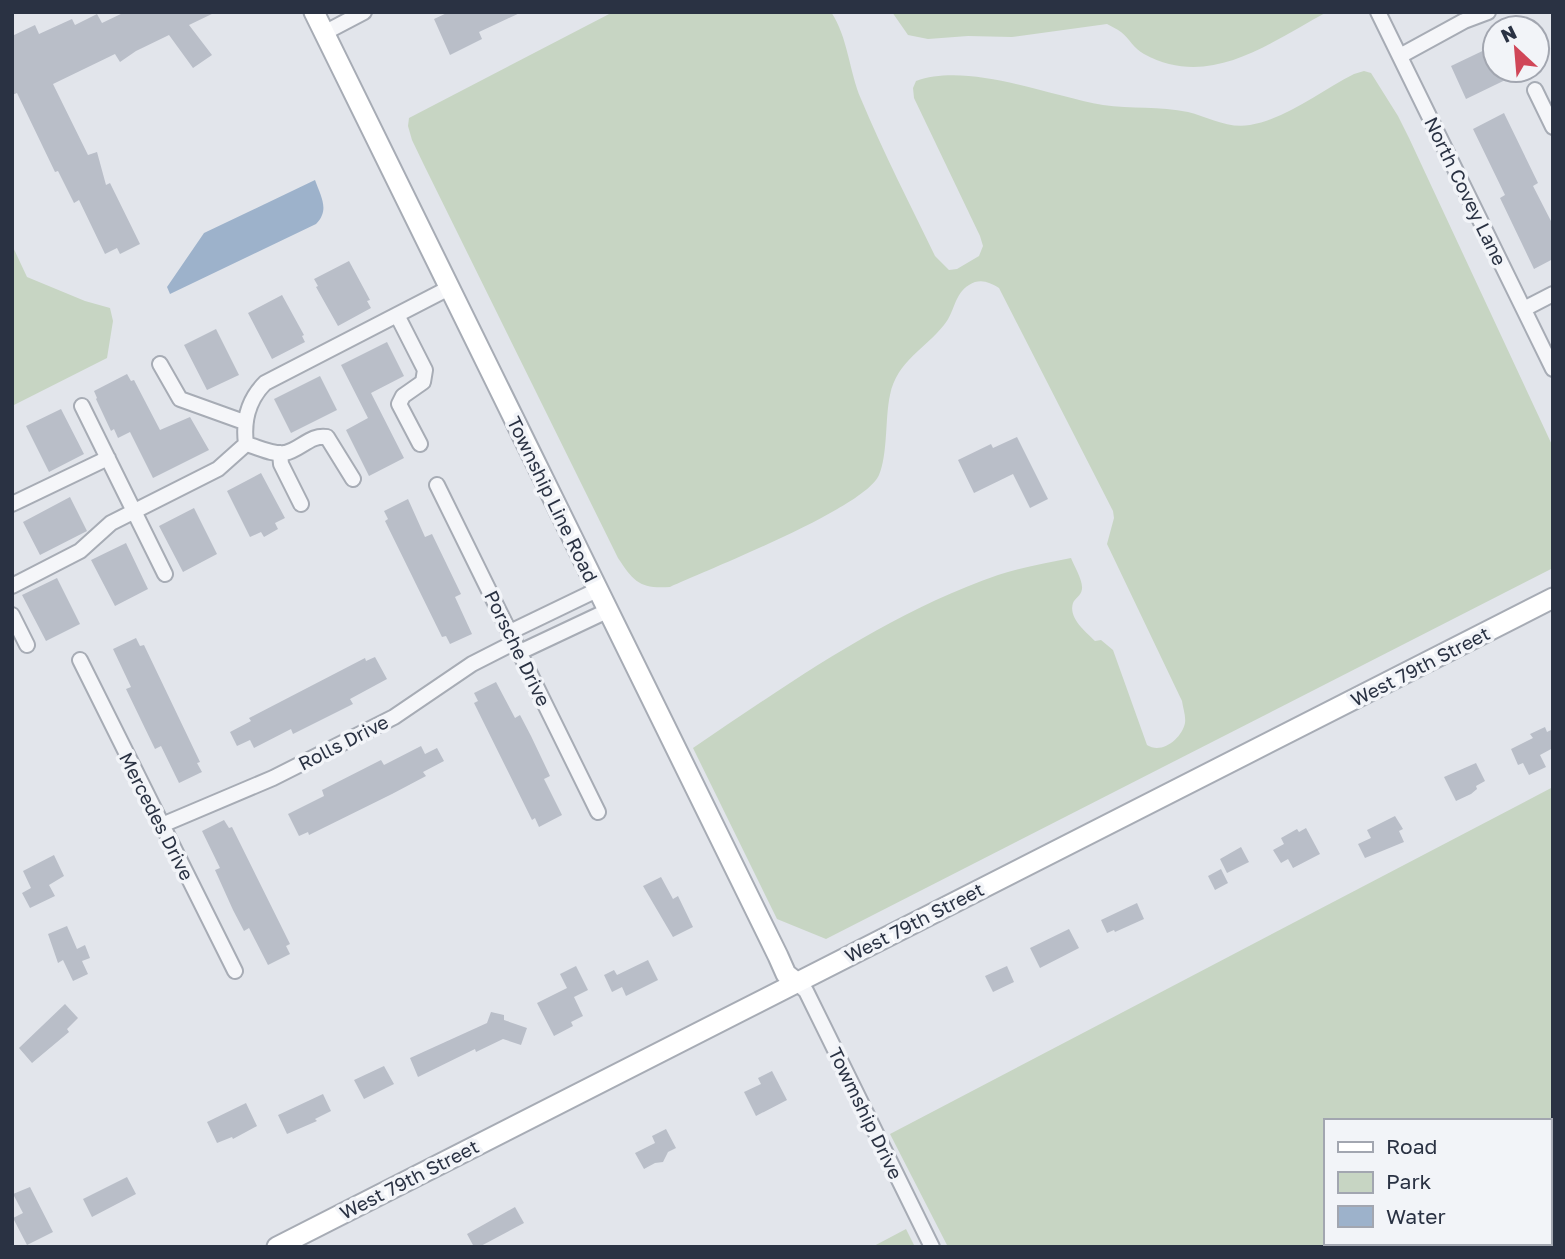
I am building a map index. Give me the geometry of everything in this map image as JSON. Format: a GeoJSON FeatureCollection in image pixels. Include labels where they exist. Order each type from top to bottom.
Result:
{"type":"FeatureCollection","features":[{"type":"Feature","properties":{"kind":"main road","name":"Township Line Road"},"geometry":{"type":"LineString","coordinates":[[314,12],[786,974],[796,982]]}},
{"type":"Feature","properties":{"kind":"main road","name":"West 79th Street"},"geometry":{"type":"LineString","coordinates":[[277,1247],[1553,598]]}},
{"type":"Feature","properties":{"kind":"street"},"geometry":{"type":"LineString","coordinates":[[324,33],[363,12]]}},
{"type":"Feature","properties":{"kind":"street","name":"North Covey Lane"},"geometry":{"type":"LineString","coordinates":[[1378,12],[1553,369]]}},
{"type":"Feature","properties":{"kind":"street"},"geometry":{"type":"LineString","coordinates":[[1400,56],[1464,21],[1488,12]]}},
{"type":"Feature","properties":{"kind":"street"},"geometry":{"type":"LineString","coordinates":[[1535,90],[1553,127]]}},
{"type":"Feature","properties":{"kind":"street"},"geometry":{"type":"LineString","coordinates":[[246,444],[244,422],[253,398],[265,383],[449,288]]}},
{"type":"Feature","properties":{"kind":"street"},"geometry":{"type":"LineString","coordinates":[[1524,309],[1553,294]]}},
{"type":"Feature","properties":{"kind":"street"},"geometry":{"type":"LineString","coordinates":[[397,315],[426,374],[423,382],[403,396],[399,404],[420,444]]}},
{"type":"Feature","properties":{"kind":"street"},"geometry":{"type":"LineString","coordinates":[[160,364],[180,399],[244,422]]}},
{"type":"Feature","properties":{"kind":"street"},"geometry":{"type":"LineString","coordinates":[[82,406],[165,575]]}},
{"type":"Feature","properties":{"kind":"street"},"geometry":{"type":"LineString","coordinates":[[246,444],[280,453],[288,452],[318,436],[327,437],[352,479]]}},
{"type":"Feature","properties":{"kind":"street"},"geometry":{"type":"LineString","coordinates":[[12,586],[80,551],[111,523],[218,469],[246,444]]}},
{"type":"Feature","properties":{"kind":"street"},"geometry":{"type":"LineString","coordinates":[[280,453],[281,464],[301,504]]}},
{"type":"Feature","properties":{"kind":"street"},"geometry":{"type":"LineString","coordinates":[[12,505],[108,458]]}},
{"type":"Feature","properties":{"kind":"street","name":"Porsche Drive"},"geometry":{"type":"LineString","coordinates":[[437,485],[598,812]]}},
{"type":"Feature","properties":{"kind":"street","name":"Rolls Drive"},"geometry":{"type":"LineString","coordinates":[[162,825],[273,778],[394,717],[472,664],[515,642],[597,590]]}},
{"type":"Feature","properties":{"kind":"street","name":"Rolls Drive"},"geometry":{"type":"LineString","coordinates":[[515,642],[607,611]]}},
{"type":"Feature","properties":{"kind":"street"},"geometry":{"type":"LineString","coordinates":[[12,615],[27,645]]}},
{"type":"Feature","properties":{"kind":"street","name":"Mercedes Drive"},"geometry":{"type":"LineString","coordinates":[[80,660],[235,971]]}},
{"type":"Feature","properties":{"kind":"street","name":"Towmship Drive"},"geometry":{"type":"LineString","coordinates":[[796,982],[806,991],[932,1247]]}},
{"type":"Feature","properties":{"kind":"green space"},"geometry":{"type":"Polygon","coordinates":[[[613,12],[831,12],[841,32],[857,88],[878,139],[935,256],[949,270],[957,269],[979,256],[983,246],[914,98],[913,88],[916,81],[937,76],[984,78],[1103,105],[1177,110],[1242,126],[1278,116],[1354,74],[1364,71],[1371,73],[1409,138],[1553,447],[1553,568],[826,939],[777,919],[693,748],[840,651],[917,609],[998,575],[1071,558],[1082,585],[1073,603],[1073,614],[1095,641],[1101,640],[1113,650],[1147,745],[1159,748],[1176,739],[1185,723],[1184,712],[1182,701],[1107,544],[1114,518],[1113,511],[999,288],[992,284],[977,282],[964,289],[944,325],[912,356],[899,373],[890,395],[882,466],[879,475],[868,489],[846,504],[784,537],[670,587],[645,585],[629,573],[618,558],[423,163],[408,126],[409,118],[613,12]]]}},
{"type":"Feature","properties":{"kind":"green space"},"geometry":{"type":"Polygon","coordinates":[[[892,12],[1327,12],[1238,58],[1216,65],[1192,67],[1168,64],[1144,54],[1121,32],[1107,24],[1012,37],[928,39],[908,35],[892,12]]]}},
{"type":"Feature","properties":{"kind":"green space"},"geometry":{"type":"Polygon","coordinates":[[[12,245],[27,277],[85,301],[110,308],[113,321],[107,358],[12,406],[12,245]]]}},
{"type":"Feature","properties":{"kind":"green space"},"geometry":{"type":"Polygon","coordinates":[[[1553,787],[1553,1247],[948,1247],[890,1134],[1553,787]]]}},
{"type":"Feature","properties":{"kind":"green space"},"geometry":{"type":"Polygon","coordinates":[[[906,1229],[915,1247],[872,1247],[906,1229]]]}},
{"type":"Feature","properties":{"kind":"water"},"geometry":{"type":"Polygon","coordinates":[[[315,180],[323,208],[323,214],[316,224],[170,294],[167,287],[204,233],[315,180]]]}},
{"type":"Feature","properties":{"kind":"building"},"geometry":{"type":"Polygon","coordinates":[[[125,12],[216,12],[189,25],[212,55],[193,68],[169,35],[120,62],[115,54],[53,84],[88,155],[97,152],[106,185],[110,183],[140,244],[120,254],[117,248],[105,254],[79,200],[74,203],[58,171],[55,172],[17,93],[12,95],[12,36],[35,25],[39,34],[72,19],[75,25],[97,14],[102,23],[125,12]]]}},
{"type":"Feature","properties":{"kind":"building"},"geometry":{"type":"Polygon","coordinates":[[[449,12],[522,12],[479,32],[482,39],[450,55],[434,19],[449,12]]]}},
{"type":"Feature","properties":{"kind":"building"},"geometry":{"type":"Polygon","coordinates":[[[1481,52],[1481,84],[1497,84],[1466,99],[1451,66],[1481,52]]]}},
{"type":"Feature","properties":{"kind":"building"},"geometry":{"type":"Polygon","coordinates":[[[1504,113],[1538,183],[1533,186],[1553,225],[1553,259],[1534,269],[1500,198],[1505,195],[1473,129],[1504,113]]]}},
{"type":"Feature","properties":{"kind":"building"},"geometry":{"type":"Polygon","coordinates":[[[349,261],[370,300],[367,301],[371,308],[338,326],[314,279],[349,261]]]}},
{"type":"Feature","properties":{"kind":"building"},"geometry":{"type":"Polygon","coordinates":[[[282,295],[304,335],[302,336],[305,342],[272,359],[248,313],[282,295]]]}},
{"type":"Feature","properties":{"kind":"building"},"geometry":{"type":"Polygon","coordinates":[[[216,329],[239,375],[207,390],[184,345],[216,329]]]}},
{"type":"Feature","properties":{"kind":"building"},"geometry":{"type":"Polygon","coordinates":[[[387,342],[404,376],[371,393],[404,458],[369,476],[346,430],[368,418],[341,365],[387,342]]]}},
{"type":"Feature","properties":{"kind":"building"},"geometry":{"type":"Polygon","coordinates":[[[127,374],[131,381],[134,380],[160,430],[190,417],[209,450],[153,478],[130,432],[118,438],[114,429],[111,431],[94,391],[127,374]]]}},
{"type":"Feature","properties":{"kind":"building"},"geometry":{"type":"Polygon","coordinates":[[[320,376],[337,410],[291,433],[274,399],[320,376]]]}},
{"type":"Feature","properties":{"kind":"building"},"geometry":{"type":"Polygon","coordinates":[[[61,409],[84,454],[49,472],[26,426],[61,409]]]}},
{"type":"Feature","properties":{"kind":"building"},"geometry":{"type":"Polygon","coordinates":[[[1017,437],[1048,499],[1030,508],[1013,474],[974,493],[958,460],[991,444],[993,448],[1017,437]]]}},
{"type":"Feature","properties":{"kind":"building"},"geometry":{"type":"Polygon","coordinates":[[[261,473],[285,518],[275,523],[278,529],[264,537],[261,532],[250,537],[227,491],[261,473]]]}},
{"type":"Feature","properties":{"kind":"building"},"geometry":{"type":"Polygon","coordinates":[[[70,497],[87,531],[40,555],[23,522],[70,497]]]}},
{"type":"Feature","properties":{"kind":"building"},"geometry":{"type":"Polygon","coordinates":[[[408,499],[425,537],[432,534],[461,594],[455,597],[472,634],[450,644],[446,636],[442,637],[385,521],[388,519],[384,511],[408,499]]]}},
{"type":"Feature","properties":{"kind":"building"},"geometry":{"type":"Polygon","coordinates":[[[194,508],[217,554],[183,572],[159,526],[194,508]]]}},
{"type":"Feature","properties":{"kind":"building"},"geometry":{"type":"Polygon","coordinates":[[[126,543],[148,589],[115,606],[91,560],[126,543]]]}},
{"type":"Feature","properties":{"kind":"building"},"geometry":{"type":"Polygon","coordinates":[[[57,578],[80,624],[46,641],[22,595],[57,578]]]}},
{"type":"Feature","properties":{"kind":"building"},"geometry":{"type":"Polygon","coordinates":[[[136,638],[140,646],[144,645],[200,762],[197,763],[202,772],[179,783],[161,746],[155,749],[126,689],[131,687],[113,649],[136,638]]]}},
{"type":"Feature","properties":{"kind":"building"},"geometry":{"type":"Polygon","coordinates":[[[375,657],[387,679],[350,699],[353,704],[293,734],[291,729],[254,748],[250,740],[237,746],[230,732],[251,721],[249,718],[365,658],[366,661],[375,657]]]}},
{"type":"Feature","properties":{"kind":"building"},"geometry":{"type":"Polygon","coordinates":[[[496,682],[515,718],[520,715],[531,736],[550,776],[544,779],[562,815],[539,827],[535,818],[532,820],[474,703],[478,701],[474,693],[496,682]]]}},
{"type":"Feature","properties":{"kind":"building"},"geometry":{"type":"Polygon","coordinates":[[[1545,727],[1547,732],[1553,729],[1553,748],[1540,755],[1546,767],[1529,775],[1523,763],[1518,765],[1511,749],[1533,738],[1530,734],[1545,727]]]}},
{"type":"Feature","properties":{"kind":"building"},"geometry":{"type":"Polygon","coordinates":[[[421,746],[425,754],[437,748],[444,761],[423,772],[426,776],[392,794],[309,835],[308,832],[299,836],[288,814],[324,796],[322,790],[381,760],[384,765],[421,746]]]}},
{"type":"Feature","properties":{"kind":"building"},"geometry":{"type":"Polygon","coordinates":[[[1476,763],[1485,781],[1476,786],[1477,789],[1471,794],[1456,801],[1444,777],[1476,763]]]}},
{"type":"Feature","properties":{"kind":"building"},"geometry":{"type":"Polygon","coordinates":[[[1395,816],[1403,829],[1399,831],[1404,842],[1365,858],[1358,844],[1371,838],[1367,830],[1395,816]]]}},
{"type":"Feature","properties":{"kind":"building"},"geometry":{"type":"Polygon","coordinates":[[[224,820],[229,828],[232,827],[290,944],[286,946],[290,954],[268,965],[249,928],[244,931],[233,910],[215,870],[220,868],[202,831],[224,820]]]}},
{"type":"Feature","properties":{"kind":"building"},"geometry":{"type":"Polygon","coordinates":[[[1306,828],[1320,854],[1293,868],[1288,859],[1281,863],[1273,850],[1284,844],[1281,838],[1297,829],[1299,832],[1306,828]]]}},
{"type":"Feature","properties":{"kind":"building"},"geometry":{"type":"Polygon","coordinates":[[[1241,847],[1249,862],[1227,873],[1220,859],[1241,847]]]}},
{"type":"Feature","properties":{"kind":"building"},"geometry":{"type":"Polygon","coordinates":[[[54,855],[64,876],[49,885],[55,896],[30,908],[22,893],[31,888],[23,871],[54,855]]]}},
{"type":"Feature","properties":{"kind":"building"},"geometry":{"type":"Polygon","coordinates":[[[1221,869],[1228,883],[1215,890],[1208,876],[1221,869]]]}},
{"type":"Feature","properties":{"kind":"building"},"geometry":{"type":"Polygon","coordinates":[[[661,877],[673,899],[678,896],[693,927],[673,937],[643,886],[661,877]]]}},
{"type":"Feature","properties":{"kind":"building"},"geometry":{"type":"Polygon","coordinates":[[[1137,903],[1144,919],[1107,933],[1101,920],[1137,903]]]}},
{"type":"Feature","properties":{"kind":"building"},"geometry":{"type":"Polygon","coordinates":[[[67,926],[77,949],[85,945],[90,958],[82,961],[88,974],[73,981],[63,960],[58,963],[48,934],[67,926]]]}},
{"type":"Feature","properties":{"kind":"building"},"geometry":{"type":"Polygon","coordinates":[[[1069,929],[1079,948],[1040,968],[1030,948],[1069,929]]]}},
{"type":"Feature","properties":{"kind":"building"},"geometry":{"type":"Polygon","coordinates":[[[648,960],[658,980],[626,996],[622,987],[612,992],[604,975],[614,970],[617,975],[648,960]]]}},
{"type":"Feature","properties":{"kind":"building"},"geometry":{"type":"Polygon","coordinates":[[[576,966],[588,990],[574,997],[583,1016],[571,1022],[573,1026],[554,1036],[537,1003],[567,988],[560,974],[576,966]]]}},
{"type":"Feature","properties":{"kind":"building"},"geometry":{"type":"Polygon","coordinates":[[[1007,966],[1014,982],[993,992],[985,976],[1007,966]]]}},
{"type":"Feature","properties":{"kind":"building"},"geometry":{"type":"Polygon","coordinates":[[[65,1004],[78,1018],[67,1029],[69,1032],[32,1063],[19,1048],[65,1004]]]}},
{"type":"Feature","properties":{"kind":"building"},"geometry":{"type":"Polygon","coordinates":[[[491,1012],[504,1015],[504,1020],[527,1028],[521,1045],[503,1039],[476,1052],[475,1049],[418,1077],[410,1058],[487,1023],[491,1012]]]}},
{"type":"Feature","properties":{"kind":"building"},"geometry":{"type":"Polygon","coordinates":[[[384,1066],[394,1084],[364,1099],[354,1080],[384,1066]]]}},
{"type":"Feature","properties":{"kind":"building"},"geometry":{"type":"Polygon","coordinates":[[[772,1071],[787,1100],[756,1116],[744,1092],[761,1084],[758,1078],[772,1071]]]}},
{"type":"Feature","properties":{"kind":"building"},"geometry":{"type":"Polygon","coordinates":[[[323,1094],[331,1111],[315,1119],[317,1121],[287,1134],[278,1115],[323,1094]]]}},
{"type":"Feature","properties":{"kind":"building"},"geometry":{"type":"Polygon","coordinates":[[[246,1103],[257,1126],[233,1139],[232,1137],[217,1143],[207,1122],[246,1103]]]}},
{"type":"Feature","properties":{"kind":"building"},"geometry":{"type":"Polygon","coordinates":[[[666,1129],[676,1148],[668,1152],[663,1162],[644,1169],[635,1153],[655,1143],[652,1136],[666,1129]]]}},
{"type":"Feature","properties":{"kind":"building"},"geometry":{"type":"Polygon","coordinates":[[[127,1177],[136,1194],[92,1217],[83,1199],[127,1177]]]}},
{"type":"Feature","properties":{"kind":"building"},"geometry":{"type":"Polygon","coordinates":[[[30,1187],[53,1232],[27,1245],[13,1218],[23,1213],[13,1194],[30,1187]]]}},
{"type":"Feature","properties":{"kind":"building"},"geometry":{"type":"Polygon","coordinates":[[[515,1207],[524,1223],[479,1247],[474,1247],[467,1234],[515,1207]]]}}]}
